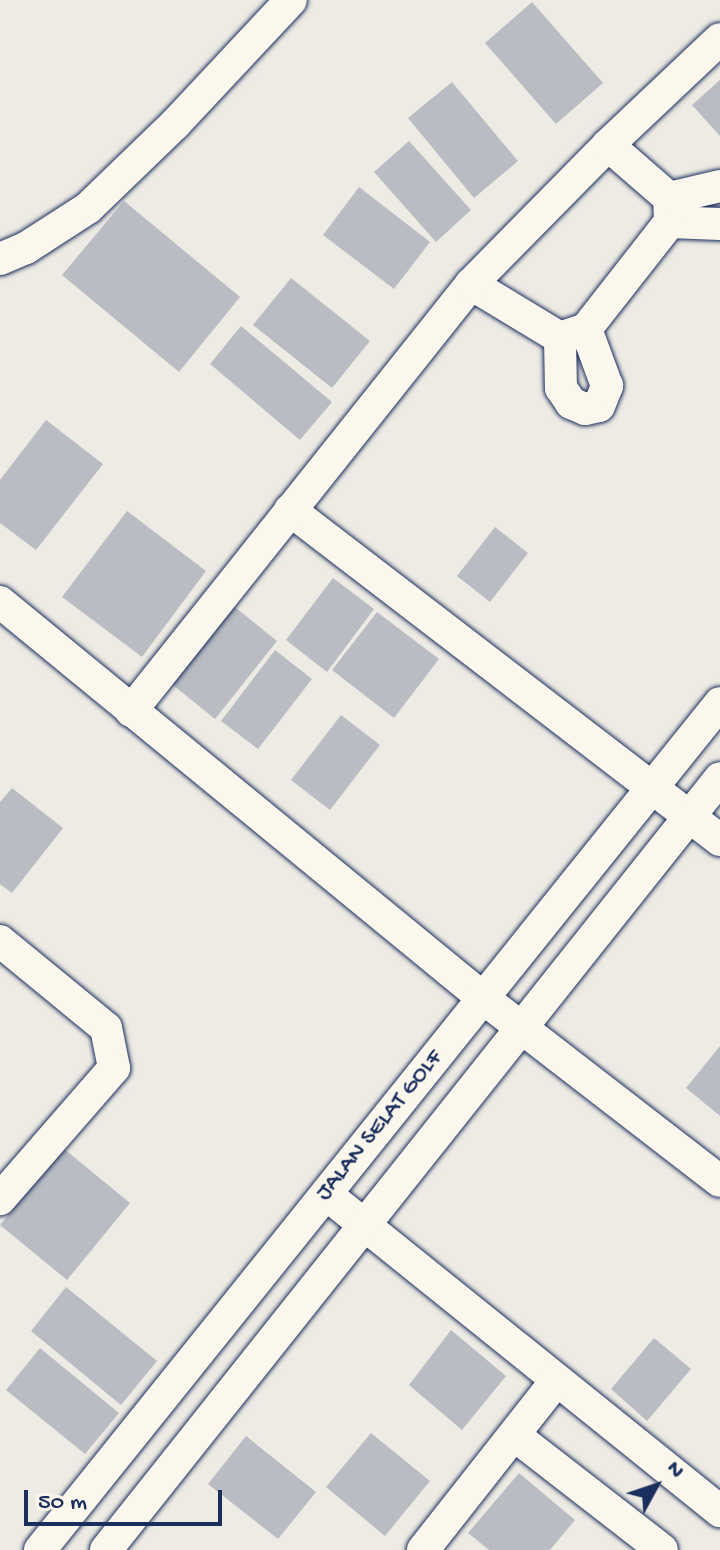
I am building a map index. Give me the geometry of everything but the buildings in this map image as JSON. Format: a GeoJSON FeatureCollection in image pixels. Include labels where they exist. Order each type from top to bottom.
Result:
{"type":"FeatureCollection","features":[{"type":"Feature","properties":{"kind":"street"},"geometry":{"type":"LineString","coordinates":[[0,259],[26,248],[88,208],[176,123],[291,0]]}},
{"type":"Feature","properties":{"kind":"street"},"geometry":{"type":"LineString","coordinates":[[131,711],[471,284],[608,145],[720,39]]}},
{"type":"Feature","properties":{"kind":"street"},"geometry":{"type":"LineString","coordinates":[[608,145],[670,210],[720,224]]}},
{"type":"Feature","properties":{"kind":"street"},"geometry":{"type":"LineString","coordinates":[[471,284],[573,334],[670,210],[720,186]]}},
{"type":"Feature","properties":{"kind":"street"},"geometry":{"type":"LineString","coordinates":[[290,510],[720,840]]}},
{"type":"Feature","properties":{"kind":"street"},"geometry":{"type":"LineString","coordinates":[[0,602],[483,998],[720,1181]]}},
{"type":"Feature","properties":{"kind":"street","name":"JALAN SELAT GOLF"},"geometry":{"type":"LineString","coordinates":[[40,1550],[720,703]]}},
{"type":"Feature","properties":{"kind":"street","name":"JALAN SELAT GOLF"},"geometry":{"type":"LineString","coordinates":[[106,1550],[720,778]]}},
{"type":"Feature","properties":{"kind":"street"},"geometry":{"type":"LineString","coordinates":[[0,941],[106,1028],[112,1044],[114,1068],[0,1199]]}},
{"type":"Feature","properties":{"kind":"street"},"geometry":{"type":"LineString","coordinates":[[326,1194],[720,1511]]}},
{"type":"Feature","properties":{"kind":"street"},"geometry":{"type":"LineString","coordinates":[[423,1550],[557,1380]]}},
{"type":"Feature","properties":{"kind":"street"},"geometry":{"type":"LineString","coordinates":[[514,1435],[662,1550]]}}]}
